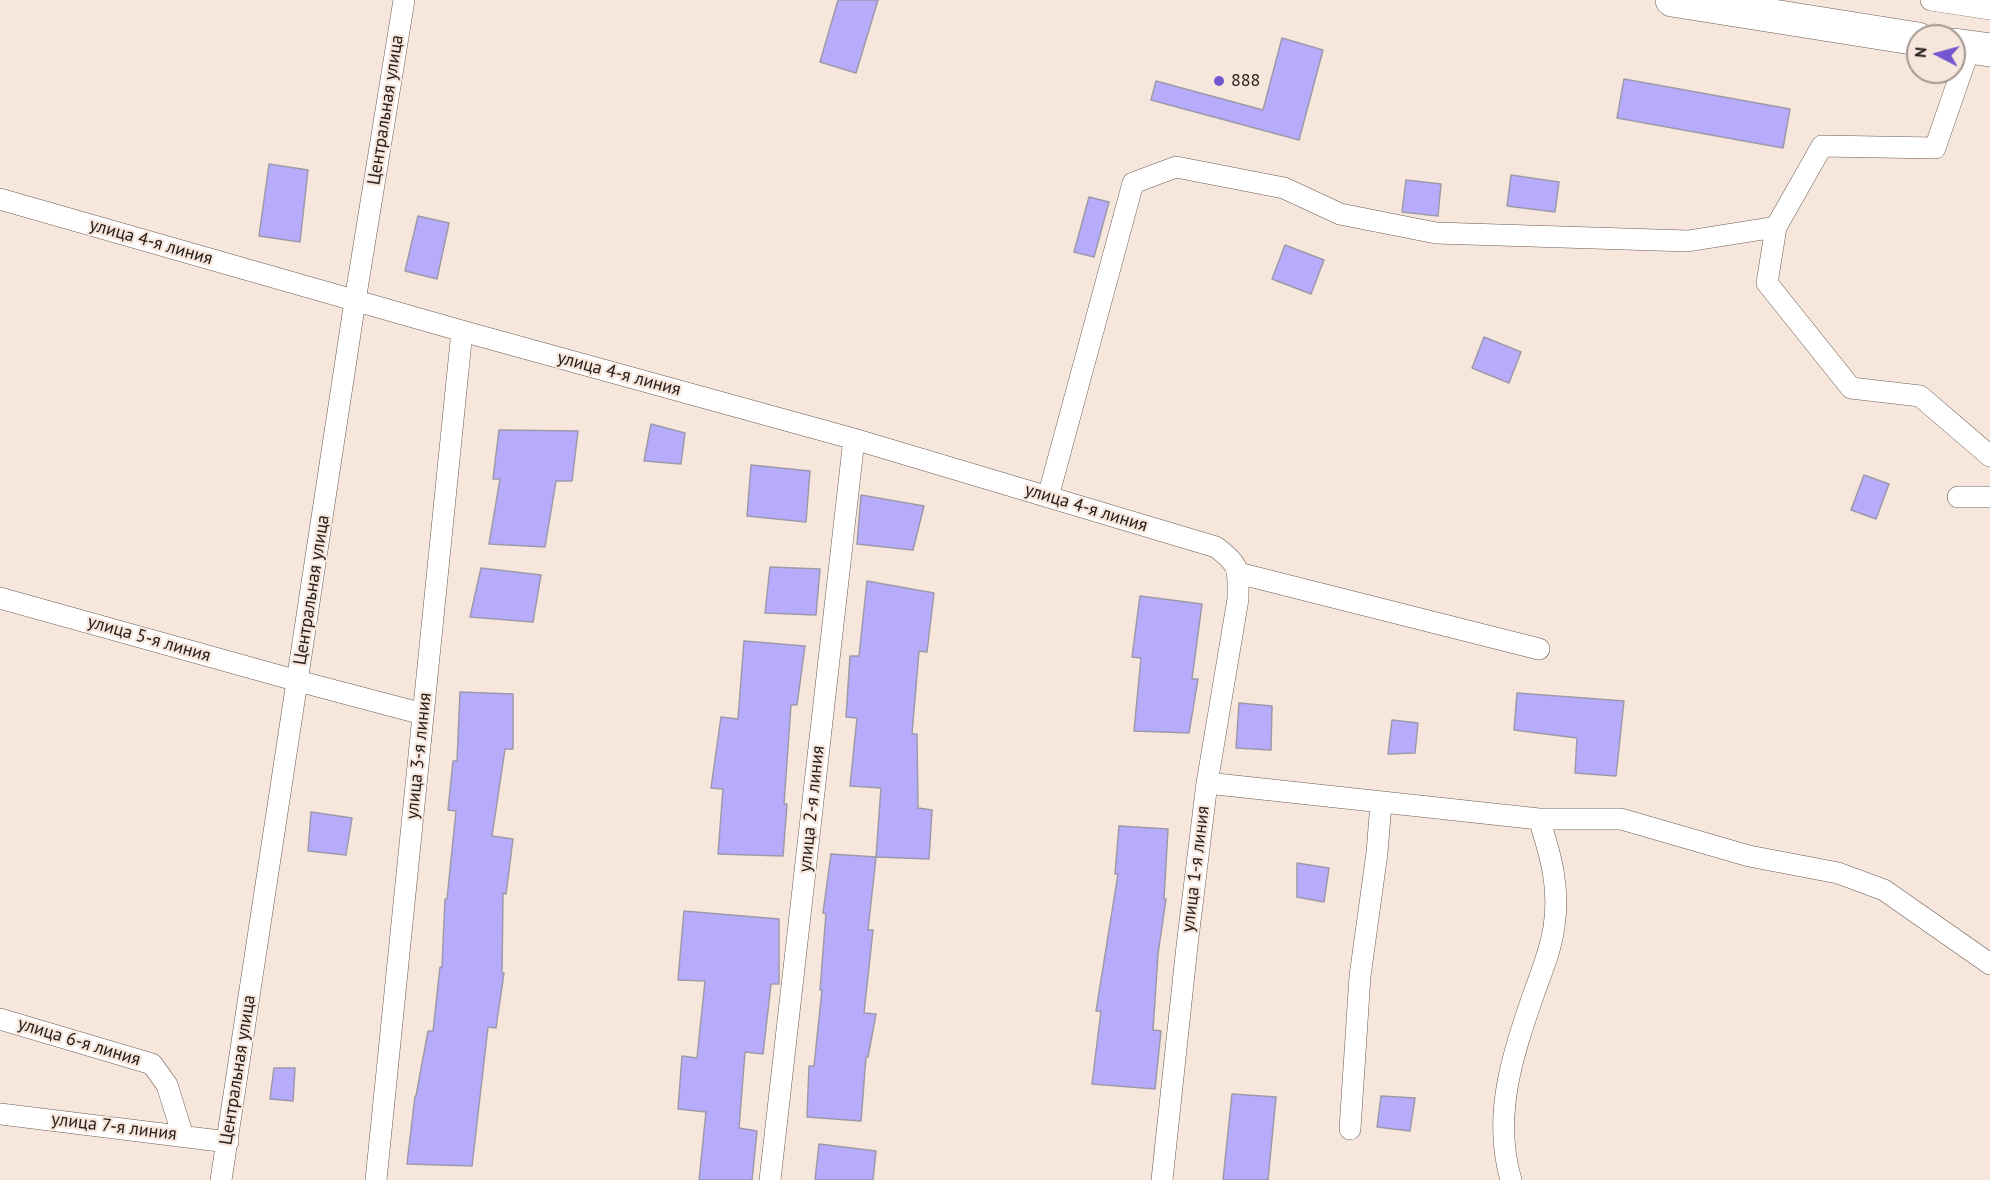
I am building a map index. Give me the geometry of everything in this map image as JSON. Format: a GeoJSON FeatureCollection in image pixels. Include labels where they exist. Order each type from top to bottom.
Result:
{"type":"FeatureCollection","features":[{"type":"Feature","properties":{"kind":"highway"},"geometry":{"type":"LineString","coordinates":[[1672,0],[1906,37]]}},
{"type":"Feature","properties":{"kind":"street","name":"Центральная улица"},"geometry":{"type":"LineString","coordinates":[[221,1180],[355,301],[404,0]]}},
{"type":"Feature","properties":{"kind":"street"},"geometry":{"type":"LineString","coordinates":[[1931,0],[1990,9]]}},
{"type":"Feature","properties":{"kind":"street"},"geometry":{"type":"LineString","coordinates":[[1971,47],[1935,148],[1822,146],[1776,227],[1767,283],[1851,388],[1920,396],[1990,456]]}},
{"type":"Feature","properties":{"kind":"street"},"geometry":{"type":"LineString","coordinates":[[1048,497],[1133,183],[1176,167],[1284,188],[1340,214],[1436,233],[1688,241],[1776,227]]}},
{"type":"Feature","properties":{"kind":"street","name":"улица 4-я линия"},"geometry":{"type":"LineString","coordinates":[[0,199],[355,301],[854,439],[1216,547],[1235,567],[1539,649]]}},
{"type":"Feature","properties":{"kind":"street","name":"улица 3-я линия"},"geometry":{"type":"LineString","coordinates":[[376,1180],[462,331]]}},
{"type":"Feature","properties":{"kind":"street","name":"улица 2-я линия"},"geometry":{"type":"LineString","coordinates":[[770,1180],[854,439]]}},
{"type":"Feature","properties":{"kind":"street"},"geometry":{"type":"LineString","coordinates":[[1958,497],[1990,497]]}},
{"type":"Feature","properties":{"kind":"street","name":"улица 1-я линия"},"geometry":{"type":"LineString","coordinates":[[1162,1180],[1207,783],[1238,599],[1235,567]]}},
{"type":"Feature","properties":{"kind":"street","name":"улица 5-я линия"},"geometry":{"type":"LineString","coordinates":[[0,598],[423,714]]}},
{"type":"Feature","properties":{"kind":"street"},"geometry":{"type":"LineString","coordinates":[[1207,783],[1539,819],[1621,819],[1749,856],[1838,873],[1884,890],[1990,964]]}},
{"type":"Feature","properties":{"kind":"street"},"geometry":{"type":"LineString","coordinates":[[1350,1129],[1360,976],[1377,853],[1380,803]]}},
{"type":"Feature","properties":{"kind":"street"},"geometry":{"type":"LineString","coordinates":[[1511,1180],[1506,1161],[1504,1100],[1514,1053],[1546,960],[1554,927],[1556,891],[1552,861],[1539,819]]}},
{"type":"Feature","properties":{"kind":"street","name":"улица 6-я линия"},"geometry":{"type":"LineString","coordinates":[[0,1019],[152,1064],[167,1085],[183,1136]]}},
{"type":"Feature","properties":{"kind":"street","name":"улица 7-я линия"},"geometry":{"type":"LineString","coordinates":[[0,1114],[228,1142]]}},
{"type":"Feature","properties":{"kind":"building"},"geometry":{"type":"Polygon","coordinates":[[[838,0],[878,0],[856,73],[820,62],[838,0]]]}},
{"type":"Feature","properties":{"kind":"building"},"geometry":{"type":"Polygon","coordinates":[[[1282,38],[1323,50],[1299,140],[1151,100],[1156,81],[1263,110],[1282,38]]]}},
{"type":"Feature","properties":{"kind":"building"},"geometry":{"type":"Polygon","coordinates":[[[1624,79],[1790,109],[1783,148],[1617,118],[1624,79]]]}},
{"type":"Feature","properties":{"kind":"building"},"geometry":{"type":"Polygon","coordinates":[[[269,164],[308,170],[300,242],[259,236],[269,164]]]}},
{"type":"Feature","properties":{"kind":"building"},"geometry":{"type":"Polygon","coordinates":[[[1511,175],[1559,182],[1555,212],[1507,206],[1511,175]]]}},
{"type":"Feature","properties":{"kind":"building"},"geometry":{"type":"Polygon","coordinates":[[[1406,180],[1441,184],[1438,216],[1402,212],[1406,180]]]}},
{"type":"Feature","properties":{"kind":"building"},"geometry":{"type":"Polygon","coordinates":[[[1089,197],[1109,202],[1094,257],[1074,252],[1089,197]]]}},
{"type":"Feature","properties":{"kind":"building"},"geometry":{"type":"Polygon","coordinates":[[[418,216],[449,223],[437,279],[405,271],[418,216]]]}},
{"type":"Feature","properties":{"kind":"building"},"geometry":{"type":"Polygon","coordinates":[[[1285,245],[1324,260],[1311,294],[1272,279],[1285,245]]]}},
{"type":"Feature","properties":{"kind":"building"},"geometry":{"type":"Polygon","coordinates":[[[1484,337],[1521,352],[1509,383],[1472,368],[1484,337]]]}},
{"type":"Feature","properties":{"kind":"building"},"geometry":{"type":"Polygon","coordinates":[[[651,424],[685,433],[681,464],[644,461],[651,424]]]}},
{"type":"Feature","properties":{"kind":"building"},"geometry":{"type":"Polygon","coordinates":[[[499,430],[578,431],[572,481],[556,481],[545,547],[489,544],[500,479],[493,479],[499,430]]]}},
{"type":"Feature","properties":{"kind":"building"},"geometry":{"type":"Polygon","coordinates":[[[751,465],[810,471],[806,522],[747,516],[751,465]]]}},
{"type":"Feature","properties":{"kind":"building"},"geometry":{"type":"Polygon","coordinates":[[[1864,475],[1889,484],[1876,519],[1851,510],[1864,475]]]}},
{"type":"Feature","properties":{"kind":"building"},"geometry":{"type":"Polygon","coordinates":[[[861,495],[924,506],[913,550],[857,544],[861,495]]]}},
{"type":"Feature","properties":{"kind":"building"},"geometry":{"type":"Polygon","coordinates":[[[770,567],[820,569],[816,615],[765,613],[770,567]]]}},
{"type":"Feature","properties":{"kind":"building"},"geometry":{"type":"Polygon","coordinates":[[[481,568],[541,575],[533,622],[470,617],[481,568]]]}},
{"type":"Feature","properties":{"kind":"building"},"geometry":{"type":"Polygon","coordinates":[[[867,581],[934,593],[927,652],[919,651],[912,734],[917,734],[918,808],[932,810],[929,859],[876,857],[881,788],[850,786],[857,718],[846,717],[850,656],[859,656],[867,581]]]}},
{"type":"Feature","properties":{"kind":"building"},"geometry":{"type":"Polygon","coordinates":[[[1140,596],[1202,604],[1192,679],[1198,679],[1189,733],[1134,731],[1141,658],[1132,657],[1140,596]]]}},
{"type":"Feature","properties":{"kind":"building"},"geometry":{"type":"Polygon","coordinates":[[[744,641],[805,646],[797,705],[791,705],[783,856],[718,854],[723,789],[711,788],[721,717],[738,719],[744,641]]]}},
{"type":"Feature","properties":{"kind":"building"},"geometry":{"type":"Polygon","coordinates":[[[460,692],[513,694],[513,749],[505,749],[492,836],[513,839],[506,894],[503,893],[502,973],[504,973],[496,1028],[488,1027],[472,1166],[407,1164],[415,1096],[428,1031],[433,1031],[440,967],[442,967],[445,899],[447,899],[456,811],[448,810],[453,761],[457,761],[460,692]]]}},
{"type":"Feature","properties":{"kind":"building"},"geometry":{"type":"Polygon","coordinates":[[[1517,693],[1624,701],[1616,776],[1575,773],[1577,738],[1514,730],[1517,693]]]}},
{"type":"Feature","properties":{"kind":"building"},"geometry":{"type":"Polygon","coordinates":[[[1239,703],[1272,706],[1271,750],[1236,748],[1239,703]]]}},
{"type":"Feature","properties":{"kind":"building"},"geometry":{"type":"Polygon","coordinates":[[[1392,720],[1418,723],[1415,753],[1388,754],[1392,720]]]}},
{"type":"Feature","properties":{"kind":"building"},"geometry":{"type":"Polygon","coordinates":[[[311,812],[352,818],[346,855],[308,851],[311,812]]]}},
{"type":"Feature","properties":{"kind":"building"},"geometry":{"type":"Polygon","coordinates":[[[1119,826],[1168,829],[1164,899],[1166,899],[1158,954],[1153,1030],[1161,1031],[1155,1089],[1092,1084],[1101,1011],[1096,1011],[1118,874],[1115,874],[1119,826]]]}},
{"type":"Feature","properties":{"kind":"building"},"geometry":{"type":"Polygon","coordinates":[[[831,854],[876,857],[868,930],[873,930],[864,1013],[876,1014],[868,1057],[866,1057],[861,1121],[807,1117],[809,1066],[814,1066],[822,990],[820,990],[826,914],[823,913],[831,854]]]}},
{"type":"Feature","properties":{"kind":"building"},"geometry":{"type":"Polygon","coordinates":[[[1297,863],[1329,868],[1324,902],[1297,897],[1297,863]]]}},
{"type":"Feature","properties":{"kind":"building"},"geometry":{"type":"Polygon","coordinates":[[[684,911],[779,919],[779,984],[771,984],[763,1054],[745,1052],[739,1128],[757,1131],[752,1180],[699,1180],[706,1112],[678,1109],[682,1056],[697,1058],[705,981],[678,980],[684,911]]]}},
{"type":"Feature","properties":{"kind":"building"},"geometry":{"type":"Polygon","coordinates":[[[274,1068],[295,1068],[293,1101],[270,1099],[274,1068]]]}},
{"type":"Feature","properties":{"kind":"building"},"geometry":{"type":"Polygon","coordinates":[[[1232,1094],[1276,1097],[1268,1180],[1223,1180],[1232,1094]]]}},
{"type":"Feature","properties":{"kind":"building"},"geometry":{"type":"Polygon","coordinates":[[[1381,1096],[1415,1098],[1410,1131],[1377,1127],[1381,1096]]]}},
{"type":"Feature","properties":{"kind":"building"},"geometry":{"type":"Polygon","coordinates":[[[819,1144],[876,1151],[873,1180],[815,1180],[819,1144]]]}},
{"type":"Feature","properties":{"kind":"place","name":"888"},"geometry":{"type":"Point","coordinates":[1219,81]}}]}
